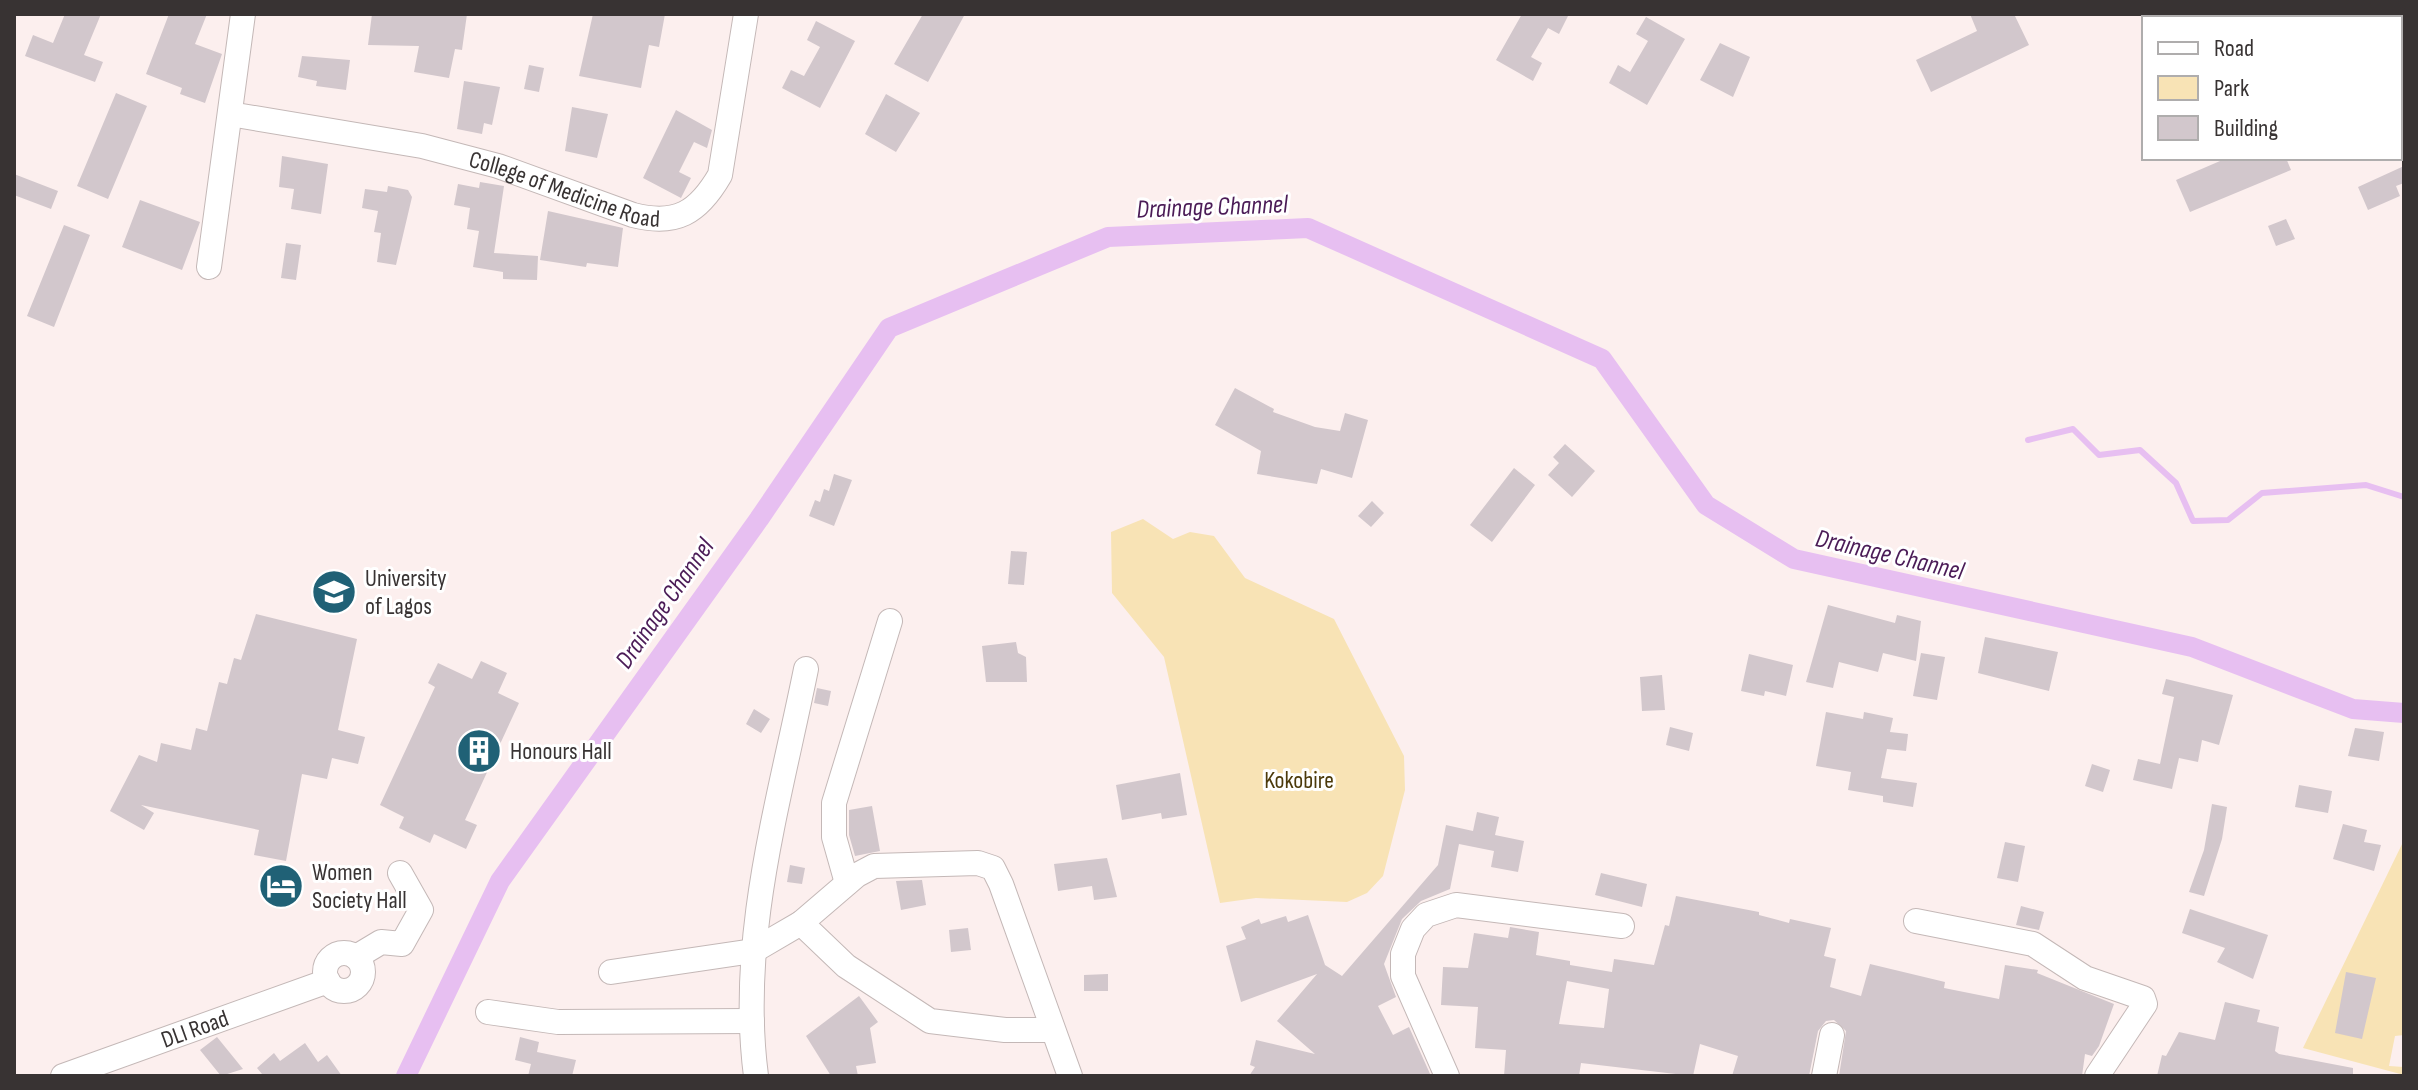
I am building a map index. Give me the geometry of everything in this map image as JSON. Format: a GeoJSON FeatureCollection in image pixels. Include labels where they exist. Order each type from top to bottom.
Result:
{"type":"FeatureCollection","features":[{"type":"Feature","properties":{"kind":"street"},"geometry":{"type":"LineString","coordinates":[[209,267],[243,14]]}},
{"type":"Feature","properties":{"kind":"street","name":"College of Medicine Road"},"geometry":{"type":"LineString","coordinates":[[230,114],[422,146],[498,166],[633,215],[656,221],[672,220],[709,194],[720,175],[746,14]]}},
{"type":"Feature","properties":{"kind":"street"},"geometry":{"type":"LineString","coordinates":[[847,883],[834,837],[834,803],[890,621]]}},
{"type":"Feature","properties":{"kind":"street"},"geometry":{"type":"LineString","coordinates":[[756,1076],[752,1021],[755,923],[806,669]]}},
{"type":"Feature","properties":{"kind":"street"},"geometry":{"type":"LineString","coordinates":[[611,972],[753,951],[801,923],[847,883],[874,866],[978,863],[993,868],[1024,942],[1051,1030],[1070,1076]]}},
{"type":"Feature","properties":{"kind":"street","name":"DLI Road"},"geometry":{"type":"LineString","coordinates":[[63,1076],[328,981],[325,969],[332,957],[344,953],[356,957],[381,942],[402,944],[421,910],[400,873]]}},
{"type":"Feature","properties":{"kind":"street"},"geometry":{"type":"LineString","coordinates":[[1447,1076],[1403,976],[1403,954],[1413,929],[1426,915],[1456,905],[1622,926]]}},
{"type":"Feature","properties":{"kind":"street"},"geometry":{"type":"LineString","coordinates":[[1916,921],[2033,944],[2085,978],[2143,998],[2145,1004],[2097,1076]]}},
{"type":"Feature","properties":{"kind":"street"},"geometry":{"type":"LineString","coordinates":[[801,923],[846,966],[930,1021],[1005,1030],[1051,1030]]}},
{"type":"Feature","properties":{"kind":"street"},"geometry":{"type":"LineString","coordinates":[[488,1012],[558,1022],[752,1021]]}},
{"type":"Feature","properties":{"kind":"street"},"geometry":{"type":"LineString","coordinates":[[1824,1076],[1832,1035]]}},
{"type":"Feature","properties":{"kind":"green space","name":"Kokobire"},"geometry":{"type":"Polygon","coordinates":[[[1143,519],[1173,539],[1190,532],[1214,536],[1245,578],[1334,619],[1404,756],[1405,790],[1383,876],[1367,893],[1347,902],[1256,898],[1220,903],[1164,657],[1112,593],[1111,532],[1143,519]]]}},
{"type":"Feature","properties":{"kind":"green space"},"geometry":{"type":"Polygon","coordinates":[[[2404,840],[2404,1035],[2395,1036],[2389,1066],[2404,1067],[2404,1075],[2303,1048],[2404,840]]]}},
{"type":"Feature","properties":{"kind":"building"},"geometry":{"type":"Polygon","coordinates":[[[65,14],[101,14],[84,55],[103,62],[95,82],[25,56],[33,35],[53,43],[65,14]]]}},
{"type":"Feature","properties":{"kind":"building"},"geometry":{"type":"Polygon","coordinates":[[[169,14],[207,14],[195,44],[222,54],[205,103],[180,94],[182,88],[146,74],[169,14]]]}},
{"type":"Feature","properties":{"kind":"building"},"geometry":{"type":"Polygon","coordinates":[[[372,14],[467,14],[462,50],[455,49],[449,78],[414,72],[419,46],[368,45],[372,14]]]}},
{"type":"Feature","properties":{"kind":"building"},"geometry":{"type":"Polygon","coordinates":[[[593,14],[665,14],[659,47],[649,45],[641,88],[579,76],[593,14]]]}},
{"type":"Feature","properties":{"kind":"building"},"geometry":{"type":"Polygon","coordinates":[[[923,14],[965,14],[928,82],[894,64],[923,14]]]}},
{"type":"Feature","properties":{"kind":"building"},"geometry":{"type":"Polygon","coordinates":[[[1522,14],[1569,14],[1559,34],[1548,28],[1531,57],[1542,63],[1533,81],[1496,60],[1522,14]]]}},
{"type":"Feature","properties":{"kind":"building"},"geometry":{"type":"Polygon","coordinates":[[[1970,14],[2014,14],[2029,45],[1931,92],[1916,60],[1977,31],[1970,14]]]}},
{"type":"Feature","properties":{"kind":"building"},"geometry":{"type":"Polygon","coordinates":[[[1646,17],[1685,39],[1647,105],[1609,83],[1618,65],[1630,72],[1648,41],[1636,34],[1646,17]]]}},
{"type":"Feature","properties":{"kind":"building"},"geometry":{"type":"Polygon","coordinates":[[[816,21],[855,41],[820,108],[782,88],[791,70],[804,76],[820,47],[807,40],[816,21]]]}},
{"type":"Feature","properties":{"kind":"building"},"geometry":{"type":"Polygon","coordinates":[[[1720,43],[1750,57],[1733,97],[1700,80],[1720,43]]]}},
{"type":"Feature","properties":{"kind":"building"},"geometry":{"type":"Polygon","coordinates":[[[302,56],[350,60],[346,90],[316,86],[317,81],[298,77],[302,56]]]}},
{"type":"Feature","properties":{"kind":"building"},"geometry":{"type":"Polygon","coordinates":[[[529,65],[544,68],[539,92],[524,89],[529,65]]]}},
{"type":"Feature","properties":{"kind":"building"},"geometry":{"type":"Polygon","coordinates":[[[464,81],[500,87],[492,125],[484,123],[482,134],[457,129],[464,81]]]}},
{"type":"Feature","properties":{"kind":"building"},"geometry":{"type":"Polygon","coordinates":[[[116,93],[147,106],[108,199],[77,186],[116,93]]]}},
{"type":"Feature","properties":{"kind":"building"},"geometry":{"type":"Polygon","coordinates":[[[886,94],[920,113],[896,152],[865,134],[886,94]]]}},
{"type":"Feature","properties":{"kind":"building"},"geometry":{"type":"Polygon","coordinates":[[[572,107],[608,114],[597,158],[565,151],[572,107]]]}},
{"type":"Feature","properties":{"kind":"building"},"geometry":{"type":"Polygon","coordinates":[[[676,110],[712,130],[707,148],[694,142],[679,172],[691,178],[681,198],[643,178],[676,110]]]}},
{"type":"Feature","properties":{"kind":"building"},"geometry":{"type":"Polygon","coordinates":[[[282,156],[328,164],[321,214],[291,209],[294,189],[279,187],[282,156]]]}},
{"type":"Feature","properties":{"kind":"building"},"geometry":{"type":"Polygon","coordinates":[[[2222,160],[2287,160],[2291,170],[2190,212],[2176,180],[2222,160]]]}},
{"type":"Feature","properties":{"kind":"building"},"geometry":{"type":"Polygon","coordinates":[[[2404,166],[2404,183],[2396,186],[2400,196],[2368,210],[2358,187],[2404,166]]]}},
{"type":"Feature","properties":{"kind":"building"},"geometry":{"type":"Polygon","coordinates":[[[14,174],[58,191],[51,209],[14,195],[14,174]]]}},
{"type":"Feature","properties":{"kind":"building"},"geometry":{"type":"Polygon","coordinates":[[[480,182],[504,186],[494,253],[538,256],[537,280],[503,279],[503,272],[473,267],[479,231],[467,229],[470,208],[454,205],[458,184],[479,188],[480,182]]]}},
{"type":"Feature","properties":{"kind":"building"},"geometry":{"type":"Polygon","coordinates":[[[388,186],[408,190],[412,197],[396,265],[377,262],[381,233],[374,232],[378,211],[362,208],[365,189],[387,192],[388,186]]]}},
{"type":"Feature","properties":{"kind":"building"},"geometry":{"type":"Polygon","coordinates":[[[140,200],[200,222],[182,270],[122,247],[140,200]]]}},
{"type":"Feature","properties":{"kind":"building"},"geometry":{"type":"Polygon","coordinates":[[[548,211],[623,228],[618,267],[587,263],[586,267],[540,260],[548,211]]]}},
{"type":"Feature","properties":{"kind":"building"},"geometry":{"type":"Polygon","coordinates":[[[2286,219],[2295,239],[2276,246],[2268,226],[2286,219]]]}},
{"type":"Feature","properties":{"kind":"building"},"geometry":{"type":"Polygon","coordinates":[[[64,225],[90,235],[54,327],[27,316],[64,225]]]}},
{"type":"Feature","properties":{"kind":"building"},"geometry":{"type":"Polygon","coordinates":[[[286,243],[301,245],[296,280],[281,278],[286,243]]]}},
{"type":"Feature","properties":{"kind":"building"},"geometry":{"type":"Polygon","coordinates":[[[1235,388],[1274,409],[1273,412],[1315,427],[1340,431],[1345,413],[1368,420],[1352,478],[1321,469],[1317,484],[1257,474],[1261,451],[1215,425],[1235,388]]]}},
{"type":"Feature","properties":{"kind":"building"},"geometry":{"type":"Polygon","coordinates":[[[1565,444],[1595,471],[1572,497],[1548,475],[1559,463],[1553,457],[1565,444]]]}},
{"type":"Feature","properties":{"kind":"building"},"geometry":{"type":"Polygon","coordinates":[[[1514,468],[1535,485],[1492,542],[1470,525],[1514,468]]]}},
{"type":"Feature","properties":{"kind":"building"},"geometry":{"type":"Polygon","coordinates":[[[834,474],[852,480],[834,526],[809,516],[815,500],[820,502],[824,489],[829,491],[834,474]]]}},
{"type":"Feature","properties":{"kind":"building"},"geometry":{"type":"Polygon","coordinates":[[[1372,501],[1384,513],[1371,527],[1358,516],[1372,501]]]}},
{"type":"Feature","properties":{"kind":"building"},"geometry":{"type":"Polygon","coordinates":[[[1011,551],[1027,552],[1024,585],[1008,584],[1011,551]]]}},
{"type":"Feature","properties":{"kind":"building"},"geometry":{"type":"Polygon","coordinates":[[[1828,605],[1895,623],[1897,615],[1921,621],[1916,661],[1883,653],[1878,672],[1839,662],[1833,688],[1806,682],[1828,605]]]}},
{"type":"Feature","properties":{"kind":"building"},"geometry":{"type":"Polygon","coordinates":[[[256,614],[357,639],[338,730],[365,737],[358,764],[332,758],[327,779],[302,774],[286,861],[254,855],[259,830],[141,805],[154,813],[144,830],[110,811],[139,755],[157,762],[161,743],[191,750],[196,728],[207,731],[219,682],[227,684],[234,658],[241,660],[256,614]]]}},
{"type":"Feature","properties":{"kind":"building"},"geometry":{"type":"Polygon","coordinates":[[[1985,637],[2058,652],[2049,691],[1978,673],[1985,637]]]}},
{"type":"Feature","properties":{"kind":"building"},"geometry":{"type":"Polygon","coordinates":[[[1016,642],[1018,653],[1026,657],[1027,682],[986,682],[982,646],[1016,642]]]}},
{"type":"Feature","properties":{"kind":"building"},"geometry":{"type":"Polygon","coordinates":[[[1921,653],[1945,657],[1937,700],[1913,696],[1921,653]]]}},
{"type":"Feature","properties":{"kind":"building"},"geometry":{"type":"Polygon","coordinates":[[[1749,654],[1793,665],[1786,696],[1765,691],[1764,696],[1741,691],[1749,654]]]}},
{"type":"Feature","properties":{"kind":"building","name":"Honours Hall"},"geometry":{"type":"Polygon","coordinates":[[[481,661],[507,673],[498,693],[519,703],[465,820],[477,825],[466,849],[434,834],[430,843],[399,828],[404,817],[380,805],[435,687],[428,683],[438,663],[472,679],[481,661]]]}},
{"type":"Feature","properties":{"kind":"building"},"geometry":{"type":"Polygon","coordinates":[[[1662,675],[1665,710],[1642,711],[1640,677],[1662,675]]]}},
{"type":"Feature","properties":{"kind":"building"},"geometry":{"type":"Polygon","coordinates":[[[2166,679],[2233,695],[2219,745],[2202,740],[2198,762],[2179,758],[2172,789],[2133,780],[2138,759],[2160,764],[2174,697],[2162,694],[2166,679]]]}},
{"type":"Feature","properties":{"kind":"building"},"geometry":{"type":"Polygon","coordinates":[[[817,688],[831,691],[828,706],[814,703],[817,688]]]}},
{"type":"Feature","properties":{"kind":"building"},"geometry":{"type":"Polygon","coordinates":[[[754,709],[770,719],[761,733],[746,724],[754,709]]]}},
{"type":"Feature","properties":{"kind":"building"},"geometry":{"type":"Polygon","coordinates":[[[1826,712],[1863,719],[1864,712],[1893,718],[1890,732],[1908,734],[1906,751],[1887,749],[1881,778],[1917,783],[1913,807],[1883,802],[1883,796],[1848,790],[1851,772],[1816,766],[1826,712]]]}},
{"type":"Feature","properties":{"kind":"building"},"geometry":{"type":"Polygon","coordinates":[[[1670,727],[1693,733],[1689,751],[1666,745],[1670,727]]]}},
{"type":"Feature","properties":{"kind":"building"},"geometry":{"type":"Polygon","coordinates":[[[2355,728],[2384,732],[2379,761],[2348,756],[2355,728]]]}},
{"type":"Feature","properties":{"kind":"building"},"geometry":{"type":"Polygon","coordinates":[[[2092,764],[2110,770],[2103,792],[2085,786],[2092,764]]]}},
{"type":"Feature","properties":{"kind":"building"},"geometry":{"type":"Polygon","coordinates":[[[1180,773],[1187,815],[1162,819],[1161,813],[1122,820],[1116,785],[1180,773]]]}},
{"type":"Feature","properties":{"kind":"building"},"geometry":{"type":"Polygon","coordinates":[[[2299,785],[2332,791],[2328,813],[2295,807],[2299,785]]]}},
{"type":"Feature","properties":{"kind":"building"},"geometry":{"type":"Polygon","coordinates":[[[2212,804],[2227,807],[2222,839],[2204,896],[2189,892],[2204,850],[2212,804]]]}},
{"type":"Feature","properties":{"kind":"building"},"geometry":{"type":"Polygon","coordinates":[[[872,806],[880,851],[855,856],[849,835],[849,810],[872,806]]]}},
{"type":"Feature","properties":{"kind":"building"},"geometry":{"type":"Polygon","coordinates":[[[1477,812],[1499,817],[1495,835],[1524,841],[1518,872],[1491,867],[1494,851],[1459,844],[1450,889],[1421,901],[1402,919],[1384,964],[1396,997],[1378,1006],[1393,1035],[1409,1027],[1431,1076],[1249,1076],[1255,1067],[1250,1065],[1256,1040],[1315,1054],[1277,1021],[1317,974],[1241,1002],[1226,946],[1246,939],[1241,927],[1259,919],[1261,924],[1286,916],[1288,922],[1308,915],[1325,965],[1342,976],[1438,865],[1446,825],[1473,831],[1477,812]]]}},
{"type":"Feature","properties":{"kind":"building"},"geometry":{"type":"Polygon","coordinates":[[[2343,824],[2367,830],[2364,842],[2381,845],[2374,871],[2333,859],[2343,824]]]}},
{"type":"Feature","properties":{"kind":"building"},"geometry":{"type":"Polygon","coordinates":[[[2005,842],[2025,846],[2018,882],[1997,878],[2005,842]]]}},
{"type":"Feature","properties":{"kind":"building"},"geometry":{"type":"Polygon","coordinates":[[[1107,858],[1117,897],[1094,900],[1092,886],[1058,891],[1054,864],[1107,858]]]}},
{"type":"Feature","properties":{"kind":"building"},"geometry":{"type":"Polygon","coordinates":[[[790,865],[805,868],[802,884],[787,882],[790,865]]]}},
{"type":"Feature","properties":{"kind":"building"},"geometry":{"type":"Polygon","coordinates":[[[1601,873],[1647,884],[1642,907],[1595,895],[1601,873]]]}},
{"type":"Feature","properties":{"kind":"building"},"geometry":{"type":"Polygon","coordinates":[[[922,880],[926,905],[901,910],[896,881],[922,880]]]}},
{"type":"Feature","properties":{"kind":"building"},"geometry":{"type":"Polygon","coordinates":[[[1676,896],[1759,912],[1759,915],[1789,923],[1790,919],[1831,928],[1824,956],[1836,959],[1830,987],[1861,996],[1870,964],[1945,982],[1944,988],[1999,999],[2005,965],[2038,970],[2037,973],[2114,1004],[2099,1046],[2092,1056],[2085,1054],[2082,1076],[1839,1076],[1846,1031],[1834,1020],[1826,1021],[1818,1031],[1809,1076],[1732,1076],[1738,1056],[1700,1044],[1693,1076],[1581,1063],[1579,1076],[1504,1076],[1506,1050],[1475,1048],[1478,1007],[1441,1005],[1443,967],[1468,968],[1474,933],[1508,938],[1510,927],[1539,932],[1536,955],[1612,972],[1614,959],[1654,965],[1665,925],[1669,926],[1676,896]],[[1567,981],[1559,1024],[1604,1028],[1609,989],[1567,981]]]}},
{"type":"Feature","properties":{"kind":"building"},"geometry":{"type":"Polygon","coordinates":[[[2021,906],[2044,912],[2039,930],[2016,925],[2021,906]]]}},
{"type":"Feature","properties":{"kind":"building"},"geometry":{"type":"Polygon","coordinates":[[[2190,909],[2268,935],[2253,979],[2217,962],[2225,948],[2182,933],[2190,909]]]}},
{"type":"Feature","properties":{"kind":"building"},"geometry":{"type":"Polygon","coordinates":[[[968,928],[971,950],[951,952],[949,930],[968,928]]]}},
{"type":"Feature","properties":{"kind":"building"},"geometry":{"type":"Polygon","coordinates":[[[2346,972],[2376,978],[2362,1039],[2335,1033],[2346,972]]]}},
{"type":"Feature","properties":{"kind":"building"},"geometry":{"type":"Polygon","coordinates":[[[1108,974],[1108,991],[1084,991],[1084,975],[1108,974]]]}},
{"type":"Feature","properties":{"kind":"building"},"geometry":{"type":"Polygon","coordinates":[[[859,996],[878,1022],[870,1028],[876,1063],[856,1066],[858,1076],[831,1076],[806,1036],[859,996]]]}},
{"type":"Feature","properties":{"kind":"building"},"geometry":{"type":"Polygon","coordinates":[[[2225,1002],[2260,1010],[2257,1022],[2279,1027],[2275,1051],[2279,1054],[2353,1068],[2353,1076],[2157,1076],[2162,1055],[2166,1056],[2179,1032],[2215,1040],[2225,1002]]]}},
{"type":"Feature","properties":{"kind":"building"},"geometry":{"type":"Polygon","coordinates":[[[217,1037],[243,1069],[221,1076],[200,1050],[217,1037]]]}},
{"type":"Feature","properties":{"kind":"building"},"geometry":{"type":"Polygon","coordinates":[[[520,1037],[539,1042],[537,1052],[576,1060],[572,1076],[528,1076],[531,1064],[515,1060],[520,1037]]]}},
{"type":"Feature","properties":{"kind":"building"},"geometry":{"type":"Polygon","coordinates":[[[305,1043],[318,1062],[327,1055],[342,1076],[259,1076],[262,1074],[257,1068],[274,1053],[280,1061],[305,1043]]]}},
{"type":"Feature","properties":{"kind":"waterway","name":"Drainage Channel"},"geometry":{"type":"LineString","coordinates":[[406,1076],[500,881],[759,519],[889,328],[1108,237],[1308,228],[1602,359],[1706,505],[1794,559],[2192,647],[2353,709],[2404,713]]}},
{"type":"Feature","properties":{"kind":"waterway"},"geometry":{"type":"LineString","coordinates":[[2028,440],[2073,429],[2099,455],[2140,450],[2176,483],[2193,521],[2228,520],[2262,493],[2366,485],[2404,497]]}},
{"type":"Feature","properties":{"kind":"place","name":"University of Lagos"},"geometry":{"type":"Point","coordinates":[334,592]}},
{"type":"Feature","properties":{"kind":"place","name":"Honours Hall"},"geometry":{"type":"Point","coordinates":[479,751]}},
{"type":"Feature","properties":{"kind":"place","name":"Women Society Hall"},"geometry":{"type":"Point","coordinates":[281,886]}}]}
